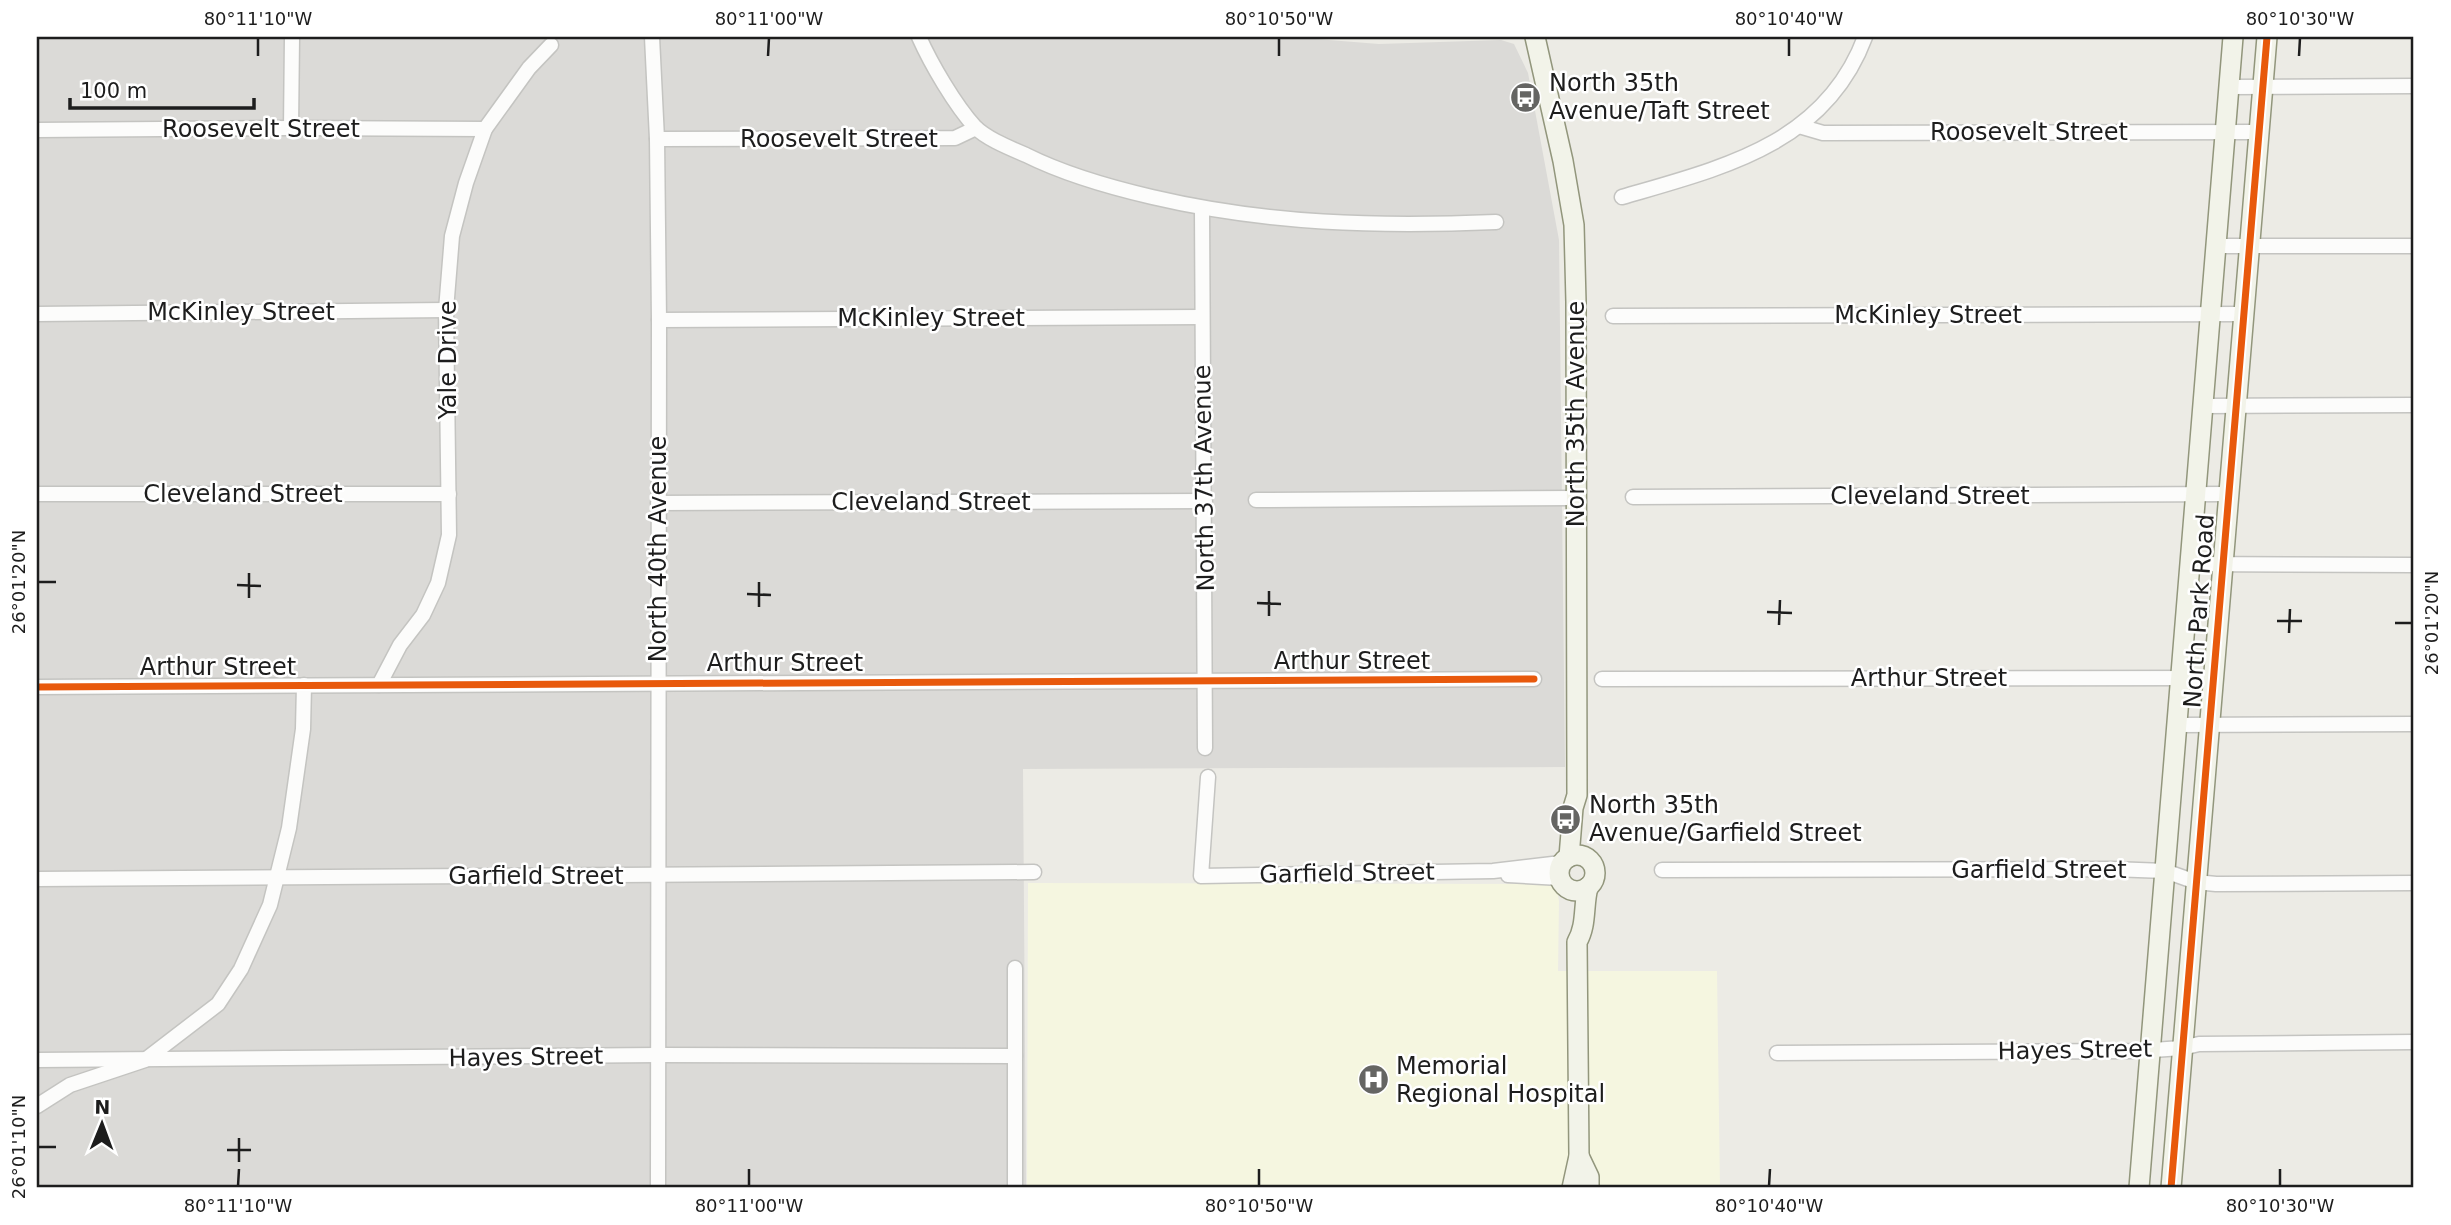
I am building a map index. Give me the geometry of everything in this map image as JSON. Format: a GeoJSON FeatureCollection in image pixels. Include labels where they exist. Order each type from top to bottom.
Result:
{"type":"FeatureCollection","features":[{"type":"Feature","properties":{"kind":"street"},"geometry":{"type":"LineString","coordinates":[[291,128],[292,37]]}},
{"type":"Feature","properties":{"kind":"street","name":"North 40th Avenue"},"geometry":{"type":"LineString","coordinates":[[652,37],[657,139],[659,320],[658,1188]]}},
{"type":"Feature","properties":{"kind":"street"},"geometry":{"type":"LineString","coordinates":[[919,37],[929,61],[976,128],[1049,167],[1113,188],[1202,209],[1332,223],[1425,225],[1496,222]]}},
{"type":"Feature","properties":{"kind":"street","name":"North 35th Avenue"},"geometry":{"type":"LineString","coordinates":[[1535,37],[1563,161],[1574,225],[1577,795],[1573,808],[1568,868],[1571,930],[1577,942],[1579,1156],[1572,1188]]}},
{"type":"Feature","properties":{"kind":"street"},"geometry":{"type":"LineString","coordinates":[[1622,197],[1716,170],[1757,153],[1800,126],[1825,105],[1846,76],[1865,37]]}},
{"type":"Feature","properties":{"kind":"street","name":"North Park Road"},"geometry":{"type":"LineString","coordinates":[[2139,1188],[2233,37]]}},
{"type":"Feature","properties":{"kind":"street","name":"North Park Road"},"geometry":{"type":"LineString","coordinates":[[2171,1188],[2267,37]]}},
{"type":"Feature","properties":{"kind":"street","name":"Yale Drive"},"geometry":{"type":"LineString","coordinates":[[379,685],[400,645],[423,615],[438,583],[449,535],[446,310],[452,236],[466,183],[485,130],[529,68],[551,45]]}},
{"type":"Feature","properties":{"kind":"street"},"geometry":{"type":"LineString","coordinates":[[2229,86],[2414,86]]}},
{"type":"Feature","properties":{"kind":"street","name":"Roosevelt Street"},"geometry":{"type":"LineString","coordinates":[[1800,126],[1823,133],[2260,132]]}},
{"type":"Feature","properties":{"kind":"street","name":"Roosevelt Street"},"geometry":{"type":"LineString","coordinates":[[657,139],[955,138],[976,128]]}},
{"type":"Feature","properties":{"kind":"street","name":"Roosevelt Street"},"geometry":{"type":"LineString","coordinates":[[37,130],[485,130]]}},
{"type":"Feature","properties":{"kind":"street","name":"North 37th Avenue"},"geometry":{"type":"LineString","coordinates":[[1202,209],[1205,748]]}},
{"type":"Feature","properties":{"kind":"street"},"geometry":{"type":"LineString","coordinates":[[2216,246],[2414,246]]}},
{"type":"Feature","properties":{"kind":"street","name":"McKinley Street"},"geometry":{"type":"LineString","coordinates":[[37,314],[446,310]]}},
{"type":"Feature","properties":{"kind":"street","name":"McKinley Street"},"geometry":{"type":"LineString","coordinates":[[1613,316],[2243,314]]}},
{"type":"Feature","properties":{"kind":"street","name":"McKinley Street"},"geometry":{"type":"LineString","coordinates":[[659,320],[1202,317]]}},
{"type":"Feature","properties":{"kind":"street"},"geometry":{"type":"LineString","coordinates":[[2204,406],[2414,405]]}},
{"type":"Feature","properties":{"kind":"street","name":"Cleveland Street"},"geometry":{"type":"LineString","coordinates":[[37,494],[449,494]]}},
{"type":"Feature","properties":{"kind":"street","name":"Cleveland Street"},"geometry":{"type":"LineString","coordinates":[[1633,497],[2228,494]]}},
{"type":"Feature","properties":{"kind":"street"},"geometry":{"type":"LineString","coordinates":[[1256,500],[1575,498]]}},
{"type":"Feature","properties":{"kind":"street","name":"Cleveland Street"},"geometry":{"type":"LineString","coordinates":[[658,503],[1205,501]]}},
{"type":"Feature","properties":{"kind":"street"},"geometry":{"type":"LineString","coordinates":[[2191,564],[2414,565]]}},
{"type":"Feature","properties":{"kind":"street","name":"Arthur Street"},"geometry":{"type":"LineString","coordinates":[[1602,679],[2214,678]]}},
{"type":"Feature","properties":{"kind":"street","name":"Arthur Street"},"geometry":{"type":"LineString","coordinates":[[37,687],[1534,679]]}},
{"type":"Feature","properties":{"kind":"street"},"geometry":{"type":"LineString","coordinates":[[37,1106],[70,1085],[145,1060],[218,1004],[246,957],[270,905],[289,828],[303,729],[304,685]]}},
{"type":"Feature","properties":{"kind":"street"},"geometry":{"type":"LineString","coordinates":[[2177,726],[2414,724]]}},
{"type":"Feature","properties":{"kind":"street","name":"Garfield Street"},"geometry":{"type":"LineString","coordinates":[[1208,777],[1202,876],[1568,868]]}},
{"type":"Feature","properties":{"kind":"street","name":"North 35th Avenue"},"geometry":{"type":"LineString","coordinates":[[1568,868],[1593,864],[1595,871],[1585,898],[1584,930],[1577,942]]}},
{"type":"Feature","properties":{"kind":"street"},"geometry":{"type":"LineString","coordinates":[[1568,868],[1577,890],[1588,887]]}},
{"type":"Feature","properties":{"kind":"street","name":"Garfield Street"},"geometry":{"type":"LineString","coordinates":[[1662,870],[2112,869],[2165,871],[2196,882],[2216,884],[2414,883]]}},
{"type":"Feature","properties":{"kind":"street","name":"Garfield Street"},"geometry":{"type":"LineString","coordinates":[[37,879],[1034,872]]}},
{"type":"Feature","properties":{"kind":"street"},"geometry":{"type":"LineString","coordinates":[[1015,968],[1015,1188]]}},
{"type":"Feature","properties":{"kind":"street","name":"Hayes Street"},"geometry":{"type":"LineString","coordinates":[[1777,1053],[2150,1049],[2182,1048],[2199,1044],[2414,1042]]}},
{"type":"Feature","properties":{"kind":"street","name":"Hayes Street"},"geometry":{"type":"LineString","coordinates":[[37,1060],[658,1055],[1015,1056]]}},
{"type":"Feature","properties":{"kind":"street","name":"North 35th Avenue"},"geometry":{"type":"LineString","coordinates":[[1579,1156],[1589,1177],[1589,1188]]}},
{"type":"Feature","properties":{"kind":"shaded area"},"geometry":{"type":"Polygon","coordinates":[[[37,37],[1291,37],[1379,44],[1501,40],[1514,44],[1528,73],[1559,240],[1565,767],[1023,769],[1026,1188],[37,1188],[37,37]]]}},
{"type":"Feature","properties":{"kind":"shaded area","name":"Memorial Regional Hospital"},"geometry":{"type":"Polygon","coordinates":[[[1028,883],[1552,884],[1557,890],[1559,901],[1558,971],[1717,971],[1720,1188],[1027,1188],[1028,883]]]}},
{"type":"Feature","properties":{"kind":"cycle path"},"geometry":{"type":"LineString","coordinates":[[2171,1188],[2267,37]]}},
{"type":"Feature","properties":{"kind":"cycle path"},"geometry":{"type":"LineString","coordinates":[[37,687],[1534,679]]}},
{"type":"Feature","properties":{"kind":"place","name":"North 35th Avenue/Taft Street"},"geometry":{"type":"Point","coordinates":[1526,97]}},
{"type":"Feature","properties":{"kind":"place","name":"North 35th Avenue/Garfield Street"},"geometry":{"type":"Point","coordinates":[1566,819]}},
{"type":"Feature","properties":{"kind":"place","name":"Memorial Regional Hospital"},"geometry":{"type":"Point","coordinates":[1373,1080]}}]}
